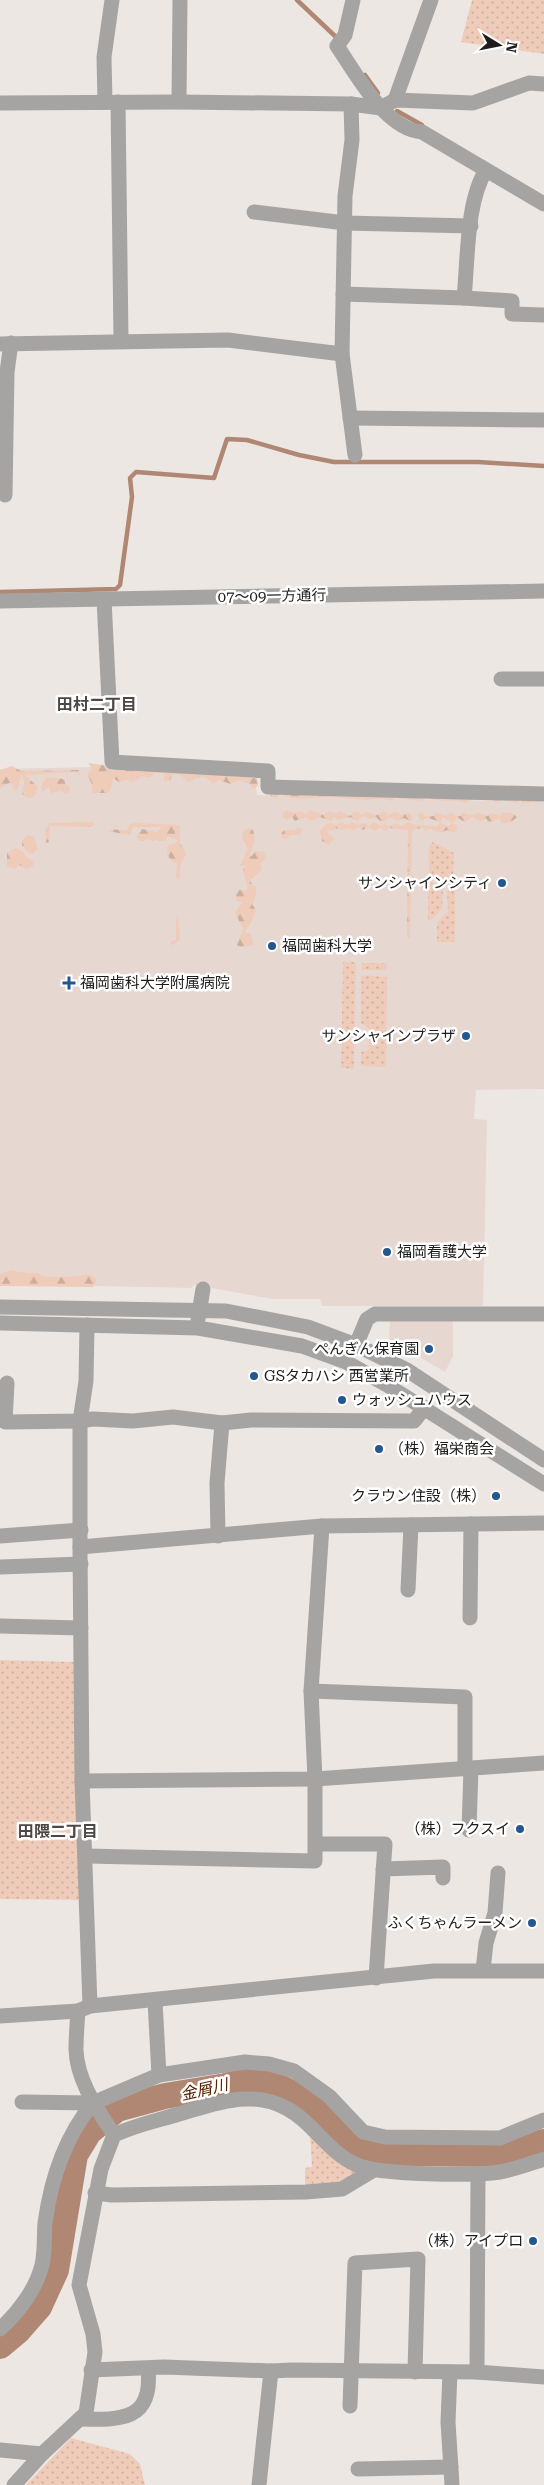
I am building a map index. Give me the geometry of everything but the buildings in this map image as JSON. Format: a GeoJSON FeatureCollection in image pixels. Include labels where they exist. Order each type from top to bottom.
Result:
{"type":"FeatureCollection","features":[{"type":"Feature","properties":{"kind":"street"},"geometry":{"type":"LineString","coordinates":[[112,0],[104,57],[111,102],[120,340]]}},
{"type":"Feature","properties":{"kind":"street"},"geometry":{"type":"LineString","coordinates":[[179,102],[180,0]]}},
{"type":"Feature","properties":{"kind":"street"},"geometry":{"type":"LineString","coordinates":[[353,0],[345,34],[337,46],[381,108],[393,121],[410,131],[422,132],[544,204]]}},
{"type":"Feature","properties":{"kind":"street"},"geometry":{"type":"LineString","coordinates":[[395,100],[431,0]]}},
{"type":"Feature","properties":{"kind":"street"},"geometry":{"type":"LineString","coordinates":[[0,103],[179,102],[351,104],[381,108],[395,100],[474,103],[529,83],[544,84]]}},
{"type":"Feature","properties":{"kind":"street"},"geometry":{"type":"LineString","coordinates":[[351,104],[352,140],[345,196],[342,354],[355,455]]}},
{"type":"Feature","properties":{"kind":"street"},"geometry":{"type":"LineString","coordinates":[[464,298],[470,226],[480,181],[486,170]]}},
{"type":"Feature","properties":{"kind":"street"},"geometry":{"type":"LineString","coordinates":[[254,212],[345,223],[470,226]]}},
{"type":"Feature","properties":{"kind":"street"},"geometry":{"type":"LineString","coordinates":[[343,294],[512,301],[512,314],[544,315]]}},
{"type":"Feature","properties":{"kind":"street"},"geometry":{"type":"LineString","coordinates":[[5,495],[7,372],[5,344],[120,340],[228,340],[342,354]]}},
{"type":"Feature","properties":{"kind":"street"},"geometry":{"type":"LineString","coordinates":[[350,418],[544,420]]}},
{"type":"Feature","properties":{"kind":"street","name":"07～09一方通行"},"geometry":{"type":"LineString","coordinates":[[0,601],[544,591]]}},
{"type":"Feature","properties":{"kind":"street"},"geometry":{"type":"LineString","coordinates":[[104,599],[112,762],[268,771],[268,787],[544,794]]}},
{"type":"Feature","properties":{"kind":"street"},"geometry":{"type":"LineString","coordinates":[[501,679],[544,678]]}},
{"type":"Feature","properties":{"kind":"street"},"geometry":{"type":"LineString","coordinates":[[198,1328],[203,1289]]}},
{"type":"Feature","properties":{"kind":"street"},"geometry":{"type":"LineString","coordinates":[[0,1307],[226,1311],[285,1321],[356,1345],[407,1370],[544,1460]]}},
{"type":"Feature","properties":{"kind":"street"},"geometry":{"type":"LineString","coordinates":[[356,1345],[367,1319],[375,1314],[544,1314]]}},
{"type":"Feature","properties":{"kind":"street"},"geometry":{"type":"LineString","coordinates":[[0,1323],[198,1328],[302,1346],[346,1362],[425,1407],[544,1484]]}},
{"type":"Feature","properties":{"kind":"street"},"geometry":{"type":"LineString","coordinates":[[87,1325],[86,1381],[80,1421],[82,1781],[86,1856],[84,2008],[76,2052],[80,2071],[93,2103],[114,2135]]}},
{"type":"Feature","properties":{"kind":"street"},"geometry":{"type":"LineString","coordinates":[[7,1383],[5,1422],[173,1418],[222,1423],[251,1420],[414,1421],[425,1407]]}},
{"type":"Feature","properties":{"kind":"street"},"geometry":{"type":"LineString","coordinates":[[218,1536],[217,1483],[222,1423]]}},
{"type":"Feature","properties":{"kind":"street"},"geometry":{"type":"LineString","coordinates":[[80,1548],[322,1526],[544,1523]]}},
{"type":"Feature","properties":{"kind":"street"},"geometry":{"type":"LineString","coordinates":[[470,1618],[471,1524]]}},
{"type":"Feature","properties":{"kind":"street"},"geometry":{"type":"LineString","coordinates":[[408,1590],[411,1525]]}},
{"type":"Feature","properties":{"kind":"street"},"geometry":{"type":"LineString","coordinates":[[86,1856],[315,1862],[317,1844],[311,1691],[322,1526]]}},
{"type":"Feature","properties":{"kind":"street"},"geometry":{"type":"LineString","coordinates":[[0,1536],[81,1530]]}},
{"type":"Feature","properties":{"kind":"street"},"geometry":{"type":"LineString","coordinates":[[1,1567],[81,1564]]}},
{"type":"Feature","properties":{"kind":"street"},"geometry":{"type":"LineString","coordinates":[[0,1626],[82,1628]]}},
{"type":"Feature","properties":{"kind":"street"},"geometry":{"type":"LineString","coordinates":[[311,1691],[465,1697],[469,1830]]}},
{"type":"Feature","properties":{"kind":"street"},"geometry":{"type":"LineString","coordinates":[[82,1781],[315,1779],[544,1763]]}},
{"type":"Feature","properties":{"kind":"street"},"geometry":{"type":"LineString","coordinates":[[317,1844],[385,1844],[376,1978]]}},
{"type":"Feature","properties":{"kind":"street"},"geometry":{"type":"LineString","coordinates":[[383,1869],[443,1867],[443,1878]]}},
{"type":"Feature","properties":{"kind":"street"},"geometry":{"type":"LineString","coordinates":[[484,1970],[486,1943],[495,1913],[498,1873]]}},
{"type":"Feature","properties":{"kind":"street"},"geometry":{"type":"LineString","coordinates":[[0,2016],[434,1971],[544,1971]]}},
{"type":"Feature","properties":{"kind":"street"},"geometry":{"type":"LineString","coordinates":[[155,2001],[159,2075]]}},
{"type":"Feature","properties":{"kind":"street"},"geometry":{"type":"LineString","coordinates":[[22,2102],[93,2103],[159,2075],[245,2062],[269,2064],[294,2071],[329,2096],[363,2132],[385,2137],[500,2138],[544,2120]]}},
{"type":"Feature","properties":{"kind":"street"},"geometry":{"type":"LineString","coordinates":[[14,2485],[42,2454],[86,2413],[95,2352],[93,2334],[79,2285],[101,2169],[114,2135],[139,2124],[239,2098],[252,2099],[286,2108],[305,2122],[342,2157],[372,2170],[478,2174],[521,2167],[544,2159]]}},
{"type":"Feature","properties":{"kind":"street"},"geometry":{"type":"LineString","coordinates":[[0,2329],[29,2295],[42,2266],[45,2223],[60,2157],[93,2103]]}},
{"type":"Feature","properties":{"kind":"street"},"geometry":{"type":"LineString","coordinates":[[96,2192],[112,2195],[306,2192],[342,2189],[372,2170]]}},
{"type":"Feature","properties":{"kind":"street"},"geometry":{"type":"LineString","coordinates":[[477,2372],[478,2174]]}},
{"type":"Feature","properties":{"kind":"street"},"geometry":{"type":"LineString","coordinates":[[350,2406],[355,2262],[418,2259],[415,2372]]}},
{"type":"Feature","properties":{"kind":"street"},"geometry":{"type":"LineString","coordinates":[[92,2370],[164,2367],[270,2371],[477,2372],[544,2377]]}},
{"type":"Feature","properties":{"kind":"street"},"geometry":{"type":"LineString","coordinates":[[80,2419],[108,2421],[131,2415],[144,2403],[150,2387],[148,2369]]}},
{"type":"Feature","properties":{"kind":"street"},"geometry":{"type":"LineString","coordinates":[[259,2485],[270,2371]]}},
{"type":"Feature","properties":{"kind":"street"},"geometry":{"type":"LineString","coordinates":[[450,2372],[448,2422],[452,2485]]}},
{"type":"Feature","properties":{"kind":"street"},"geometry":{"type":"LineString","coordinates":[[0,2450],[42,2454]]}},
{"type":"Feature","properties":{"kind":"street"},"geometry":{"type":"LineString","coordinates":[[358,2469],[451,2468]]}},
{"type":"Feature","properties":{"kind":"shaded area","name":"福岡歯科大学"},"geometry":{"type":"Polygon","coordinates":[[[97,767],[255,780],[257,795],[544,802],[544,1089],[476,1090],[474,1119],[487,1120],[483,1306],[322,1306],[320,1299],[273,1299],[194,1285],[191,1288],[0,1284],[0,769],[97,767]]]}},
{"type":"Feature","properties":{"kind":"shaded area","name":"ぺんぎん保育園"},"geometry":{"type":"Polygon","coordinates":[[[453,1318],[453,1356],[445,1372],[389,1339],[390,1320],[453,1318]]]}},
{"type":"Feature","properties":{"kind":"green space"},"geometry":{"type":"Polygon","coordinates":[[[472,0],[544,0],[544,54],[461,42],[472,0]]]}},
{"type":"Feature","properties":{"kind":"green space"},"geometry":{"type":"Polygon","coordinates":[[[88,763],[104,765],[113,772],[117,767],[257,778],[258,786],[253,789],[250,784],[239,780],[230,784],[219,780],[213,784],[203,777],[188,782],[181,775],[173,774],[170,780],[164,781],[164,773],[155,773],[149,778],[142,776],[133,782],[127,780],[119,782],[113,778],[111,789],[108,793],[92,793],[92,784],[87,774],[92,769],[88,763]]]}},
{"type":"Feature","properties":{"kind":"green space"},"geometry":{"type":"Polygon","coordinates":[[[12,766],[21,771],[79,770],[80,778],[78,772],[25,775],[38,787],[34,797],[28,798],[22,794],[24,782],[22,775],[17,790],[14,791],[13,784],[9,783],[0,788],[0,770],[12,766]]]}},
{"type":"Feature","properties":{"kind":"green space"},"geometry":{"type":"Polygon","coordinates":[[[46,777],[65,779],[65,784],[69,786],[70,791],[67,794],[61,791],[51,793],[49,786],[45,791],[42,791],[41,787],[46,777]]]}},
{"type":"Feature","properties":{"kind":"green space"},"geometry":{"type":"Polygon","coordinates":[[[270,790],[297,793],[518,796],[544,799],[544,801],[521,803],[521,798],[518,797],[518,803],[502,800],[496,802],[492,799],[469,800],[466,803],[436,800],[427,797],[421,801],[395,798],[391,801],[331,797],[297,798],[280,794],[277,798],[271,797],[270,790]]]}},
{"type":"Feature","properties":{"kind":"green space"},"geometry":{"type":"Polygon","coordinates":[[[287,810],[294,813],[301,811],[306,814],[309,810],[324,815],[329,811],[336,814],[340,811],[350,816],[353,812],[358,812],[361,815],[367,812],[377,815],[384,811],[388,815],[395,812],[402,815],[410,813],[413,819],[410,821],[404,818],[397,821],[389,817],[385,821],[380,821],[376,817],[370,819],[363,816],[357,821],[350,817],[338,820],[334,817],[331,821],[320,817],[310,821],[306,817],[295,821],[292,817],[287,820],[283,818],[283,813],[287,810]]]}},
{"type":"Feature","properties":{"kind":"green space"},"geometry":{"type":"Polygon","coordinates":[[[421,812],[426,816],[434,816],[436,813],[446,816],[451,812],[456,816],[461,816],[462,812],[469,815],[479,813],[487,816],[492,813],[500,816],[503,812],[512,813],[517,817],[506,823],[501,823],[500,818],[489,823],[486,818],[480,822],[473,817],[464,822],[457,817],[453,823],[443,817],[441,822],[428,818],[421,821],[417,814],[421,812]]]}},
{"type":"Feature","properties":{"kind":"green space"},"geometry":{"type":"Polygon","coordinates":[[[93,822],[94,825],[91,827],[50,826],[49,842],[46,843],[45,829],[50,823],[93,822]]]}},
{"type":"Feature","properties":{"kind":"green space"},"geometry":{"type":"Polygon","coordinates":[[[342,822],[346,825],[352,822],[358,825],[364,823],[369,826],[374,822],[382,826],[384,823],[389,826],[396,823],[402,826],[408,822],[415,825],[437,826],[440,823],[448,826],[453,823],[457,825],[454,833],[447,830],[440,833],[431,829],[425,831],[422,828],[412,830],[410,938],[408,938],[407,933],[408,830],[389,828],[385,831],[380,828],[375,831],[368,827],[363,830],[358,827],[353,831],[349,828],[341,830],[335,828],[333,831],[329,829],[328,833],[334,838],[329,845],[322,841],[320,831],[326,824],[336,825],[342,822]]]}},
{"type":"Feature","properties":{"kind":"green space"},"geometry":{"type":"Polygon","coordinates":[[[129,824],[180,825],[180,842],[186,854],[181,864],[179,880],[176,878],[177,863],[172,862],[167,854],[168,845],[177,842],[177,839],[168,837],[165,841],[147,839],[140,841],[136,837],[142,829],[157,832],[162,827],[133,827],[130,835],[107,831],[112,829],[127,831],[129,824]]]}},
{"type":"Feature","properties":{"kind":"green space"},"geometry":{"type":"Polygon","coordinates":[[[296,827],[303,829],[300,835],[290,835],[287,839],[282,838],[281,834],[284,830],[295,830],[296,827]]]}},
{"type":"Feature","properties":{"kind":"green space"},"geometry":{"type":"Polygon","coordinates":[[[249,828],[253,830],[254,840],[249,855],[252,856],[255,851],[264,852],[266,858],[260,864],[262,870],[250,880],[253,886],[257,887],[252,904],[256,910],[245,932],[251,934],[254,945],[240,947],[237,945],[243,928],[235,913],[242,902],[237,901],[236,895],[239,890],[247,890],[243,868],[247,866],[240,865],[248,849],[242,838],[243,831],[249,828]]]}},
{"type":"Feature","properties":{"kind":"green space"},"geometry":{"type":"Polygon","coordinates":[[[29,835],[34,837],[38,849],[30,855],[22,845],[22,840],[29,835]]]}},
{"type":"Feature","properties":{"kind":"green space"},"geometry":{"type":"Polygon","coordinates":[[[433,842],[454,853],[453,881],[447,884],[440,882],[439,878],[429,876],[429,846],[433,842]]]}},
{"type":"Feature","properties":{"kind":"green space"},"geometry":{"type":"Polygon","coordinates":[[[16,848],[34,861],[33,866],[26,869],[19,865],[15,869],[7,867],[7,853],[16,848]]]}},
{"type":"Feature","properties":{"kind":"green space"},"geometry":{"type":"Polygon","coordinates":[[[431,882],[443,892],[442,909],[430,921],[428,920],[428,883],[431,882]]]}},
{"type":"Feature","properties":{"kind":"green space"},"geometry":{"type":"Polygon","coordinates":[[[455,887],[455,942],[437,942],[437,922],[448,912],[447,891],[455,887]]]}},
{"type":"Feature","properties":{"kind":"green space"},"geometry":{"type":"Polygon","coordinates":[[[178,915],[180,939],[175,944],[170,945],[171,941],[176,940],[176,920],[178,915]]]}},
{"type":"Feature","properties":{"kind":"green space"},"geometry":{"type":"Polygon","coordinates":[[[343,962],[356,962],[354,1069],[341,1068],[343,962]]]}},
{"type":"Feature","properties":{"kind":"green space"},"geometry":{"type":"Polygon","coordinates":[[[362,963],[387,963],[386,970],[362,970],[362,963]]]}},
{"type":"Feature","properties":{"kind":"green space"},"geometry":{"type":"Polygon","coordinates":[[[364,975],[387,977],[386,1067],[361,1066],[361,1052],[369,1050],[369,1028],[361,1023],[361,977],[364,975]]]}},
{"type":"Feature","properties":{"kind":"green space"},"geometry":{"type":"Polygon","coordinates":[[[12,1270],[53,1277],[87,1274],[95,1277],[96,1282],[93,1287],[0,1286],[0,1274],[12,1270]]]}},
{"type":"Feature","properties":{"kind":"green space"},"geometry":{"type":"Polygon","coordinates":[[[0,1660],[77,1662],[82,1900],[0,1899],[0,1660]]]}},
{"type":"Feature","properties":{"kind":"green space"},"geometry":{"type":"Polygon","coordinates":[[[310,2134],[356,2172],[345,2182],[305,2185],[305,2168],[312,2167],[310,2134]]]}},
{"type":"Feature","properties":{"kind":"green space"},"geometry":{"type":"Polygon","coordinates":[[[71,2438],[130,2454],[140,2464],[145,2485],[26,2485],[71,2438]]]}},
{"type":"Feature","properties":{"kind":"waterway"},"geometry":{"type":"LineString","coordinates":[[297,0],[336,37]]}},
{"type":"Feature","properties":{"kind":"waterway"},"geometry":{"type":"LineString","coordinates":[[365,75],[378,93]]}},
{"type":"Feature","properties":{"kind":"waterway"},"geometry":{"type":"LineString","coordinates":[[397,111],[422,125]]}},
{"type":"Feature","properties":{"kind":"waterway"},"geometry":{"type":"LineString","coordinates":[[0,592],[116,589],[120,585],[132,497],[130,478],[136,472],[214,478],[227,439],[247,440],[299,455],[334,462],[478,462],[544,466]]}},
{"type":"Feature","properties":{"kind":"waterway","name":"金屑川"},"geometry":{"type":"LineString","coordinates":[[0,2346],[18,2331],[39,2307],[56,2270],[75,2155],[89,2132],[117,2109],[165,2096],[226,2086],[245,2080],[275,2085],[317,2106],[354,2144],[388,2153],[490,2154],[544,2142]]}},
{"type":"Feature","properties":{"kind":"place","name":"サンシャインシティ"},"geometry":{"type":"Point","coordinates":[502,883]}},
{"type":"Feature","properties":{"kind":"place","name":"福岡歯科大学"},"geometry":{"type":"Point","coordinates":[272,946]}},
{"type":"Feature","properties":{"kind":"place","name":"福岡歯科大学附属病院"},"geometry":{"type":"Point","coordinates":[69,983]}},
{"type":"Feature","properties":{"kind":"place","name":"サンシャインプラザ"},"geometry":{"type":"Point","coordinates":[466,1036]}},
{"type":"Feature","properties":{"kind":"place","name":"福岡看護大学"},"geometry":{"type":"Point","coordinates":[387,1252]}},
{"type":"Feature","properties":{"kind":"place","name":"ぺんぎん保育園"},"geometry":{"type":"Point","coordinates":[429,1349]}},
{"type":"Feature","properties":{"kind":"place","name":"GSタカハシ 西営業所"},"geometry":{"type":"Point","coordinates":[254,1376]}},
{"type":"Feature","properties":{"kind":"place","name":"ウォッシュハウス"},"geometry":{"type":"Point","coordinates":[342,1400]}},
{"type":"Feature","properties":{"kind":"place","name":"（株）福栄商会"},"geometry":{"type":"Point","coordinates":[379,1449]}},
{"type":"Feature","properties":{"kind":"place","name":"クラウン住設（株）"},"geometry":{"type":"Point","coordinates":[496,1496]}},
{"type":"Feature","properties":{"kind":"place","name":"（株）フクスイ"},"geometry":{"type":"Point","coordinates":[520,1829]}},
{"type":"Feature","properties":{"kind":"place","name":"ふくちゃんラーメン"},"geometry":{"type":"Point","coordinates":[532,1923]}},
{"type":"Feature","properties":{"kind":"place","name":"（株）アイプロ"},"geometry":{"type":"Point","coordinates":[533,2241]}},
{"type":"Feature","properties":{"kind":"district","name":"田村二丁目"},"geometry":{"type":"Point","coordinates":[97,704]}},
{"type":"Feature","properties":{"kind":"district","name":"田隈二丁目"},"geometry":{"type":"Point","coordinates":[58,1831]}}]}
